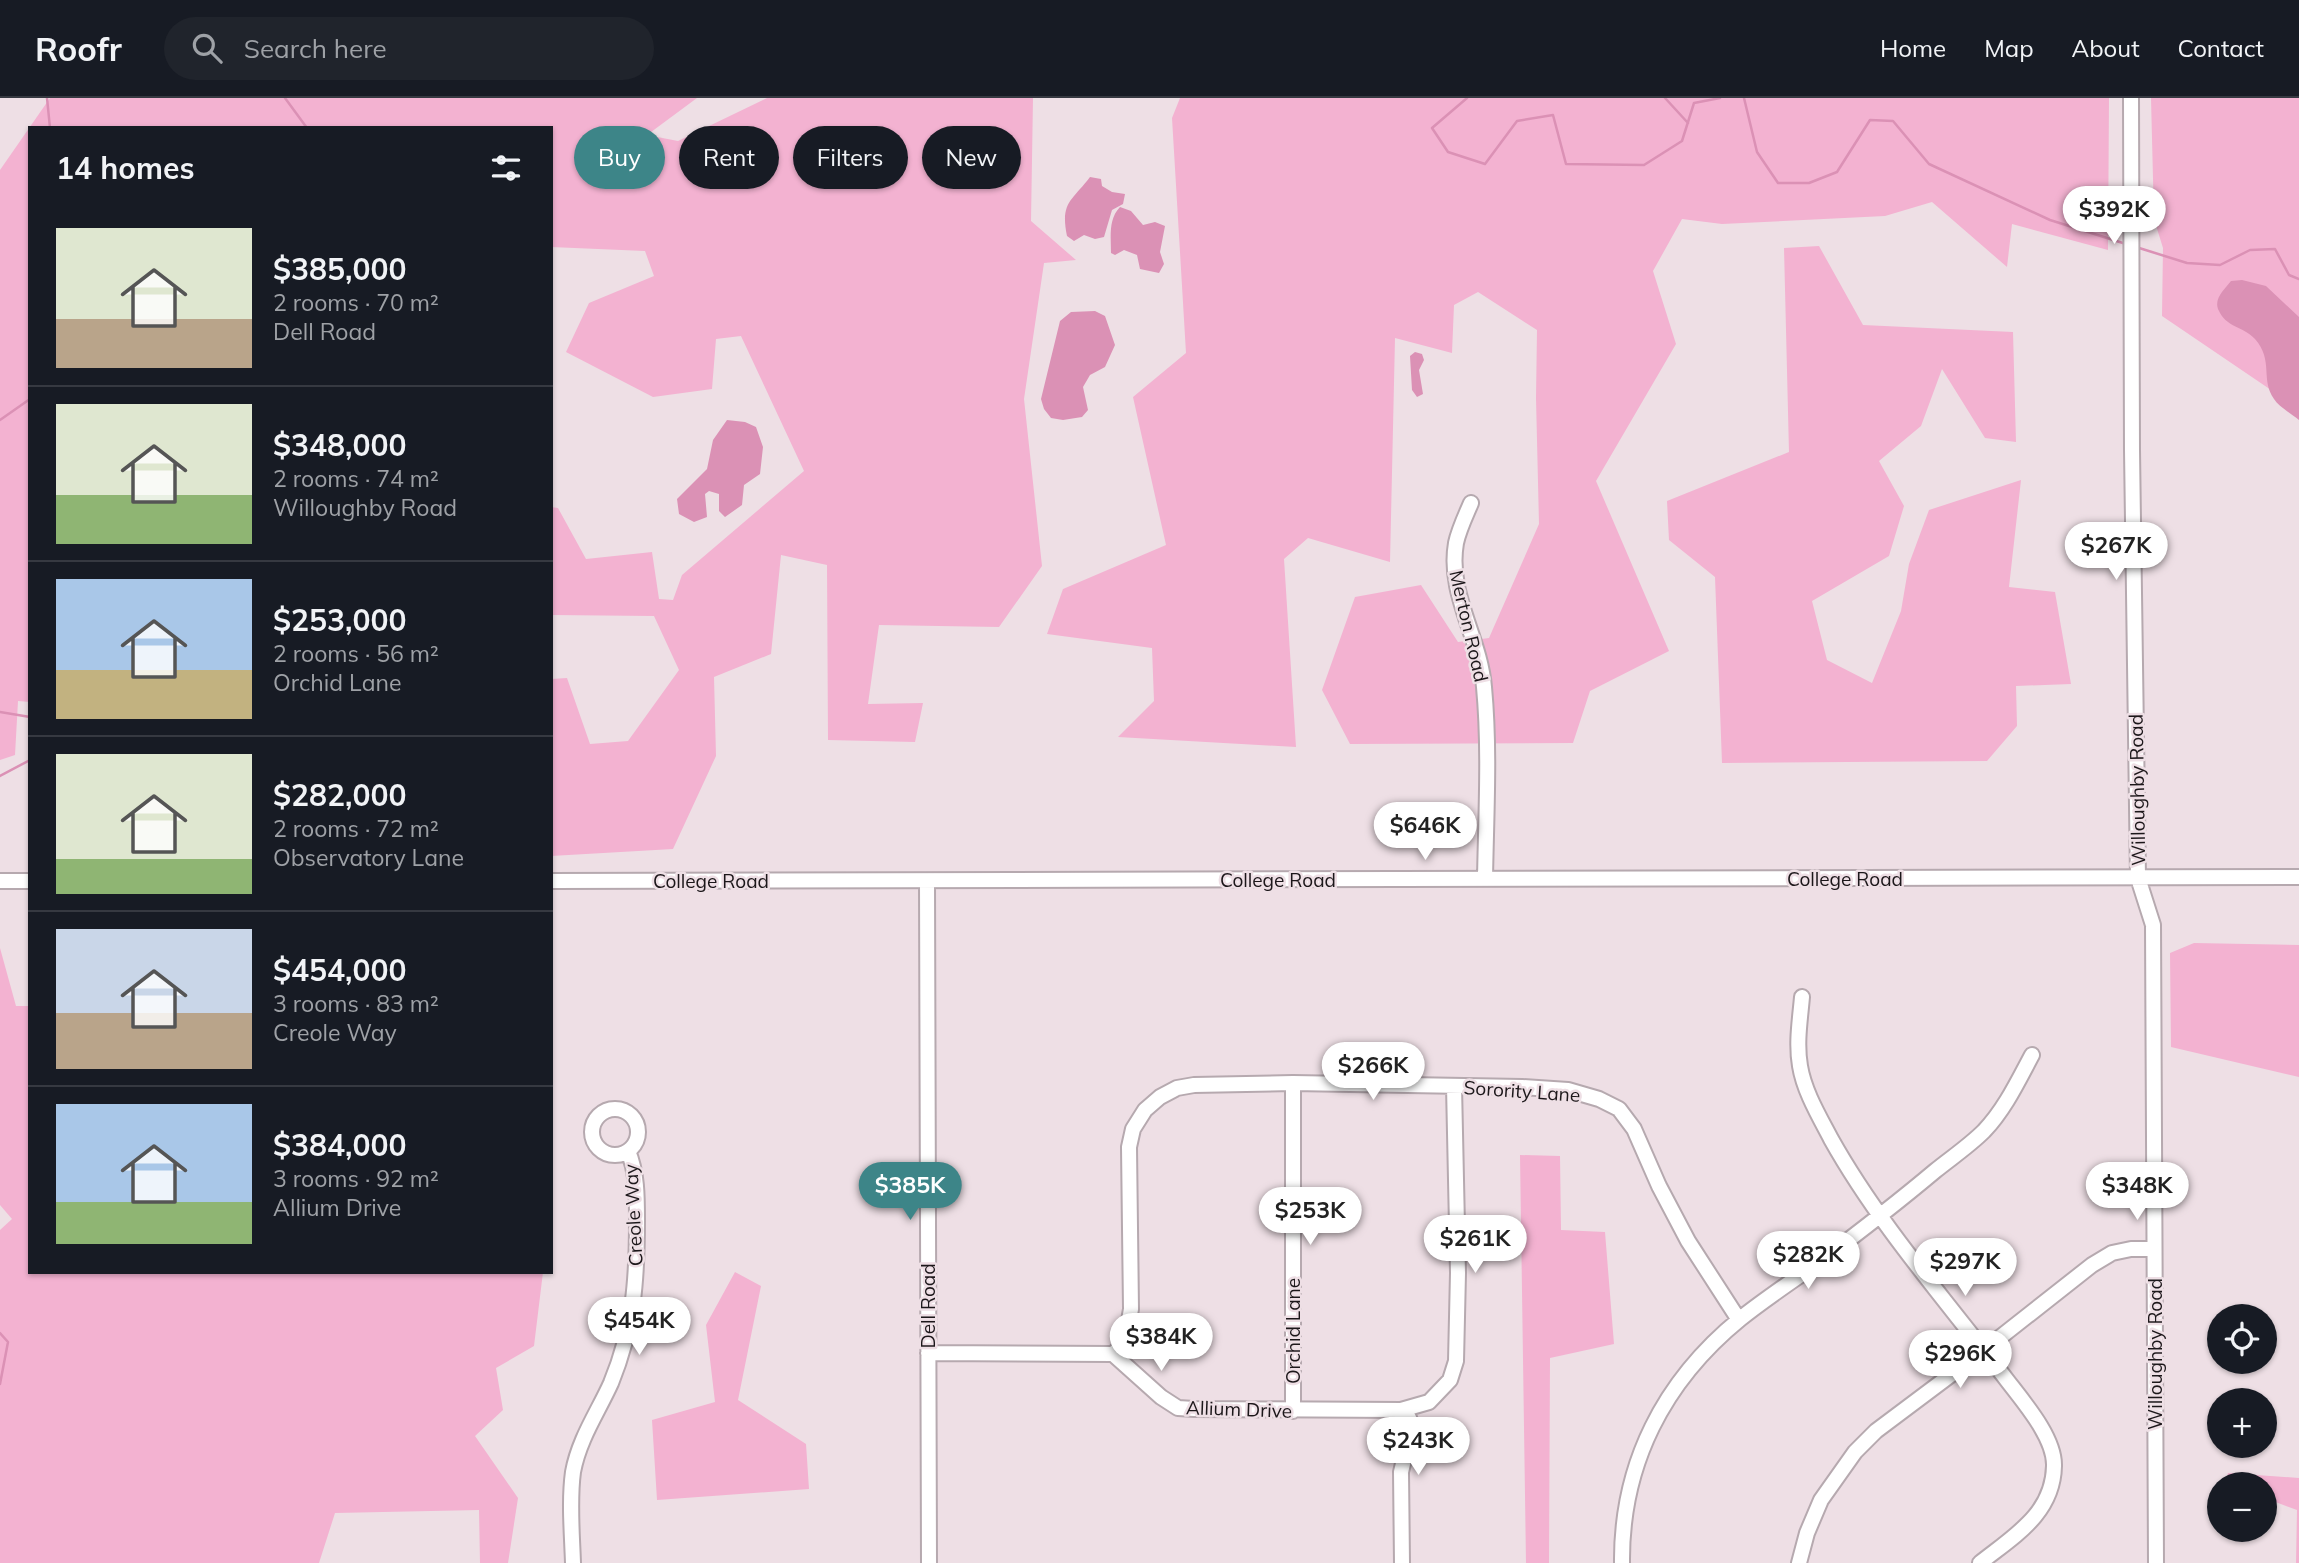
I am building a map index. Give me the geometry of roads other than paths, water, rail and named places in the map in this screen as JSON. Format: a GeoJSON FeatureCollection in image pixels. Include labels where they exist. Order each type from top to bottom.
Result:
{"type":"FeatureCollection","features":[{"type":"Feature","properties":{"kind":"street","name":"Willoughby Road"},"geometry":{"type":"LineString","coordinates":[[2131,98],[2138,878],[2153,925],[2156,1563]]}},
{"type":"Feature","properties":{"kind":"street","name":"Merton Road"},"geometry":{"type":"LineString","coordinates":[[1471,503],[1456,540],[1454,559],[1462,608],[1476,644],[1485,688],[1485,879]]}},
{"type":"Feature","properties":{"kind":"street","name":"College Road"},"geometry":{"type":"LineString","coordinates":[[553,881],[2299,877]]}},
{"type":"Feature","properties":{"kind":"street"},"geometry":{"type":"LineString","coordinates":[[0,881],[28,881]]}},
{"type":"Feature","properties":{"kind":"street","name":"Dell Road"},"geometry":{"type":"LineString","coordinates":[[927,881],[929,1563]]}},
{"type":"Feature","properties":{"kind":"street"},"geometry":{"type":"LineString","coordinates":[[1802,997],[1797,1048],[1800,1068],[1822,1121],[1850,1173],[1984,1350],[2043,1431],[2051,1448],[2054,1463],[2051,1490],[2038,1515],[1980,1563]]}},
{"type":"Feature","properties":{"kind":"street"},"geometry":{"type":"LineString","coordinates":[[1622,1563],[1626,1499],[1645,1441],[1675,1388],[1696,1362],[1739,1320],[1881,1216],[1983,1131],[2002,1109],[2032,1055]]}},
{"type":"Feature","properties":{"kind":"street","name":"Sorority Lane"},"geometry":{"type":"LineString","coordinates":[[1113,1354],[1125,1343],[1131,1309],[1129,1147],[1133,1129],[1145,1110],[1168,1093],[1177,1088],[1194,1085],[1293,1083],[1454,1086],[1568,1090],[1599,1099],[1619,1109],[1634,1129],[1659,1186],[1689,1241],[1739,1320]]}},
{"type":"Feature","properties":{"kind":"street","name":"Orchid Lane"},"geometry":{"type":"LineString","coordinates":[[1293,1083],[1293,1411]]}},
{"type":"Feature","properties":{"kind":"street"},"geometry":{"type":"LineString","coordinates":[[1402,1563],[1401,1472],[1412,1426],[1401,1410],[1429,1402],[1450,1380],[1456,1362],[1458,1273],[1454,1086]]}},
{"type":"Feature","properties":{"kind":"street","name":"Creole Way"},"geometry":{"type":"LineString","coordinates":[[573,1563],[573,1472],[578,1452],[626,1343],[637,1271],[634,1163],[628,1151]]}},
{"type":"Feature","properties":{"kind":"street"},"geometry":{"type":"LineString","coordinates":[[1799,1563],[1821,1500],[1855,1452],[1876,1431],[2092,1265],[2112,1253],[2154,1249]]}},
{"type":"Feature","properties":{"kind":"street"},"geometry":{"type":"LineString","coordinates":[[928,1353],[1113,1354]]}},
{"type":"Feature","properties":{"kind":"street","name":"Allium Drive"},"geometry":{"type":"LineString","coordinates":[[1113,1354],[1178,1408],[1401,1410]]}},
{"type":"Feature","properties":{"kind":"waterway"},"geometry":{"type":"LineString","coordinates":[[47,98],[50,126]]}},
{"type":"Feature","properties":{"kind":"waterway"},"geometry":{"type":"LineString","coordinates":[[285,98],[306,126]]}},
{"type":"Feature","properties":{"kind":"waterway"},"geometry":{"type":"LineString","coordinates":[[1467,98],[1432,128],[1448,152],[1485,164],[1517,121],[1553,115],[1566,164],[1644,165],[1682,141],[1694,103],[1720,98]]}},
{"type":"Feature","properties":{"kind":"waterway"},"geometry":{"type":"LineString","coordinates":[[1665,98],[1688,123]]}},
{"type":"Feature","properties":{"kind":"waterway"},"geometry":{"type":"LineString","coordinates":[[1744,98],[1757,152],[1778,183],[1809,183],[1837,172],[1870,120],[1893,121],[1929,164],[2050,220],[2126,244]]}},
{"type":"Feature","properties":{"kind":"waterway"},"geometry":{"type":"LineString","coordinates":[[2136,247],[2187,263],[2220,265],[2250,250],[2275,249],[2289,275],[2299,279]]}},
{"type":"Feature","properties":{"kind":"waterway"},"geometry":{"type":"LineString","coordinates":[[0,420],[28,400]]}},
{"type":"Feature","properties":{"kind":"waterway"},"geometry":{"type":"LineString","coordinates":[[0,712],[28,717]]}},
{"type":"Feature","properties":{"kind":"waterway"},"geometry":{"type":"LineString","coordinates":[[0,776],[28,761]]}},
{"type":"Feature","properties":{"kind":"waterway"},"geometry":{"type":"LineString","coordinates":[[0,1333],[8,1342],[0,1384]]}}]}
